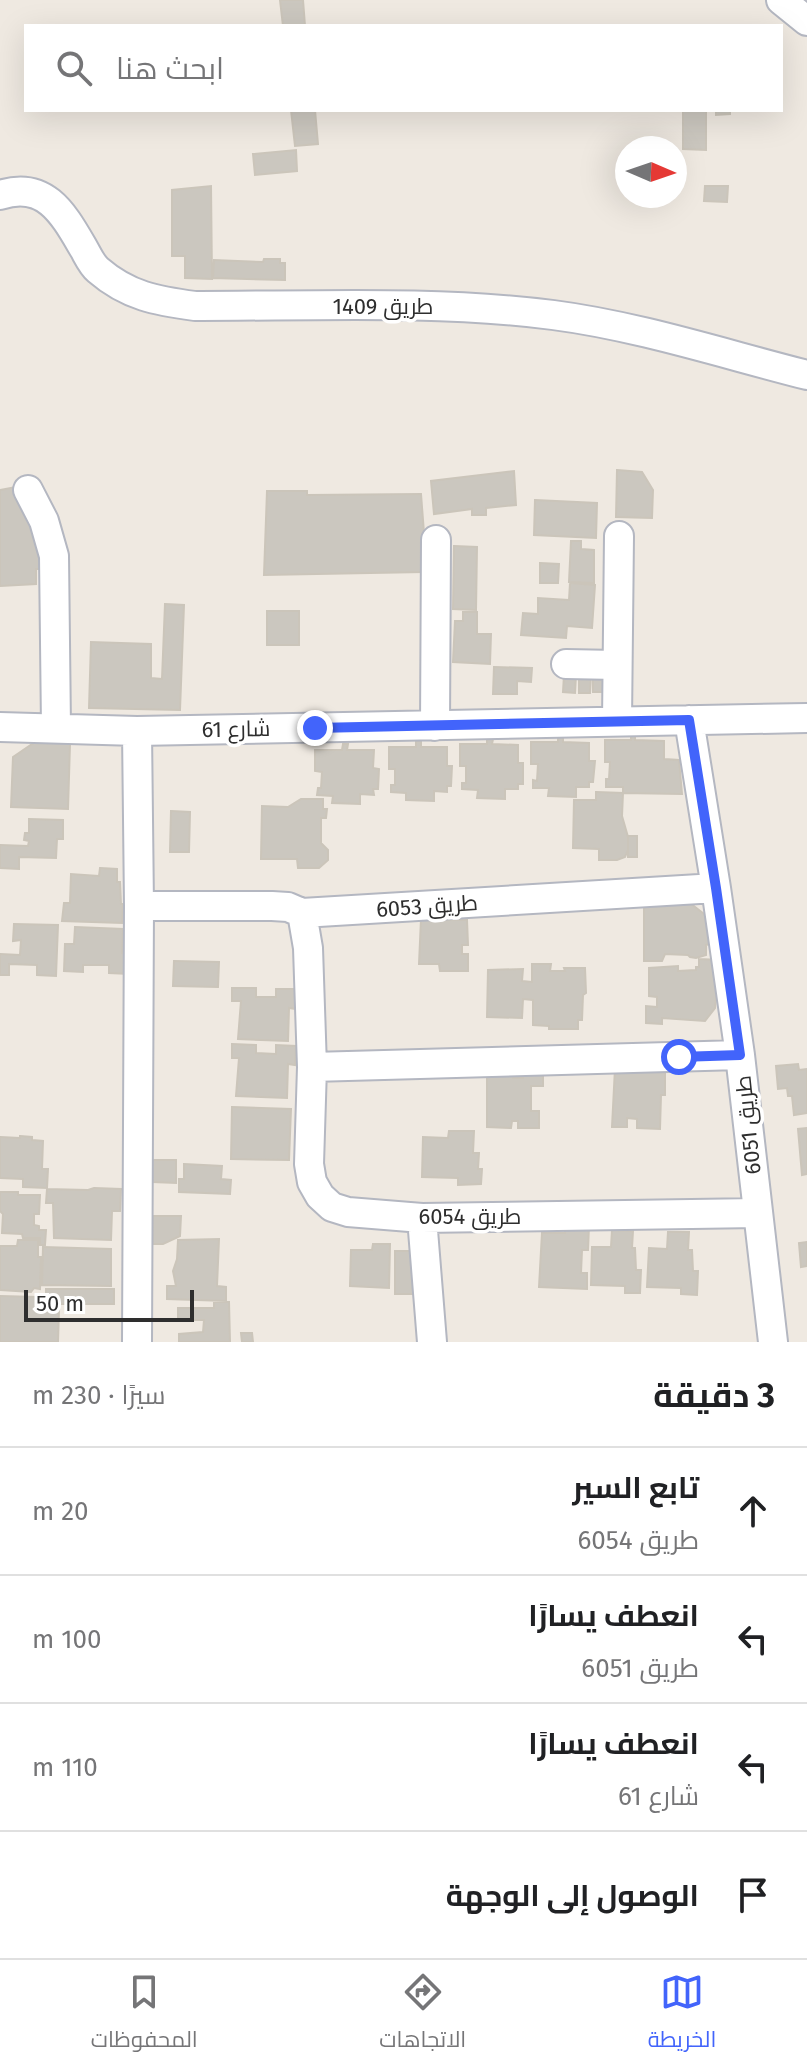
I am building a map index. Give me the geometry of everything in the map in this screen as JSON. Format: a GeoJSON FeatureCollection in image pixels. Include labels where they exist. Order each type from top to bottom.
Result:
{"type":"FeatureCollection","features":[{"type":"Feature","properties":{"kind":"street"},"geometry":{"type":"LineString","coordinates":[[781,0],[807,21]]}},
{"type":"Feature","properties":{"kind":"street","name":"طريق 1409"},"geometry":{"type":"LineString","coordinates":[[0,195],[21,190],[50,202],[64,215],[95,268],[125,289],[159,302],[195,306],[440,306],[506,310],[606,323],[807,375]]}},
{"type":"Feature","properties":{"kind":"street"},"geometry":{"type":"LineString","coordinates":[[28,490],[44,521],[54,556],[56,728]]}},
{"type":"Feature","properties":{"kind":"street"},"geometry":{"type":"LineString","coordinates":[[617,721],[619,536]]}},
{"type":"Feature","properties":{"kind":"street"},"geometry":{"type":"LineString","coordinates":[[435,726],[436,540]]}},
{"type":"Feature","properties":{"kind":"street"},"geometry":{"type":"LineString","coordinates":[[566,664],[617,665]]}},
{"type":"Feature","properties":{"kind":"street","name":"شارع 61"},"geometry":{"type":"LineString","coordinates":[[0,727],[137,731],[807,718]]}},
{"type":"Feature","properties":{"kind":"street","name":"طريق 6051"},"geometry":{"type":"LineString","coordinates":[[689,720],[740,1055],[773,1342]]}},
{"type":"Feature","properties":{"kind":"street"},"geometry":{"type":"LineString","coordinates":[[137,731],[137,1342]]}},
{"type":"Feature","properties":{"kind":"street","name":"طريق 6053"},"geometry":{"type":"LineString","coordinates":[[139,906],[272,906],[288,907],[302,913],[716,888]]}},
{"type":"Feature","properties":{"kind":"street","name":"طريق 6054"},"geometry":{"type":"LineString","coordinates":[[302,913],[308,948],[312,1067],[309,1164],[312,1182],[320,1196],[332,1207],[348,1212],[422,1218],[758,1213]]}},
{"type":"Feature","properties":{"kind":"street"},"geometry":{"type":"LineString","coordinates":[[312,1067],[740,1055]]}},
{"type":"Feature","properties":{"kind":"street"},"geometry":{"type":"LineString","coordinates":[[422,1218],[432,1342]]}},
{"type":"Feature","properties":{"kind":"building"},"geometry":{"type":"Polygon","coordinates":[[[280,0],[303,0],[305,24],[283,24],[280,0]]]}},
{"type":"Feature","properties":{"kind":"building"},"geometry":{"type":"Polygon","coordinates":[[[291,112],[315,112],[318,144],[295,146],[291,112]]]}},
{"type":"Feature","properties":{"kind":"building"},"geometry":{"type":"Polygon","coordinates":[[[683,112],[706,112],[706,150],[687,149],[687,136],[683,136],[683,112]]]}},
{"type":"Feature","properties":{"kind":"building"},"geometry":{"type":"Polygon","coordinates":[[[296,150],[297,171],[255,175],[253,154],[296,150]]]}},
{"type":"Feature","properties":{"kind":"building"},"geometry":{"type":"Polygon","coordinates":[[[211,186],[212,279],[185,278],[185,256],[172,256],[172,190],[211,186]]]}},
{"type":"Feature","properties":{"kind":"building"},"geometry":{"type":"Polygon","coordinates":[[[705,186],[728,186],[727,202],[704,201],[705,186]]]}},
{"type":"Feature","properties":{"kind":"building"},"geometry":{"type":"Polygon","coordinates":[[[264,259],[280,259],[280,263],[285,263],[285,280],[213,278],[214,260],[263,262],[264,259]]]}},
{"type":"Feature","properties":{"kind":"building"},"geometry":{"type":"Polygon","coordinates":[[[617,470],[642,472],[653,490],[652,518],[616,517],[617,470]]]}},
{"type":"Feature","properties":{"kind":"building"},"geometry":{"type":"Polygon","coordinates":[[[514,471],[516,505],[486,508],[486,515],[472,515],[472,509],[434,514],[431,481],[514,471]]]}},
{"type":"Feature","properties":{"kind":"building"},"geometry":{"type":"Polygon","coordinates":[[[22,486],[37,527],[40,569],[36,569],[36,584],[0,586],[0,490],[22,486]]]}},
{"type":"Feature","properties":{"kind":"building"},"geometry":{"type":"Polygon","coordinates":[[[267,491],[307,491],[307,495],[421,494],[423,572],[264,575],[267,491]]]}},
{"type":"Feature","properties":{"kind":"building"},"geometry":{"type":"Polygon","coordinates":[[[535,500],[597,503],[596,538],[534,535],[535,500]]]}},
{"type":"Feature","properties":{"kind":"building"},"geometry":{"type":"Polygon","coordinates":[[[571,541],[581,541],[581,549],[594,550],[594,583],[569,582],[571,541]]]}},
{"type":"Feature","properties":{"kind":"building"},"geometry":{"type":"Polygon","coordinates":[[[454,546],[477,547],[476,610],[453,609],[454,546]]]}},
{"type":"Feature","properties":{"kind":"building"},"geometry":{"type":"Polygon","coordinates":[[[540,563],[559,564],[558,583],[540,583],[540,563]]]}},
{"type":"Feature","properties":{"kind":"building"},"geometry":{"type":"Polygon","coordinates":[[[570,583],[595,585],[592,628],[567,626],[566,638],[521,635],[523,613],[538,614],[538,598],[569,600],[570,583]]]}},
{"type":"Feature","properties":{"kind":"building"},"geometry":{"type":"Polygon","coordinates":[[[165,604],[184,605],[180,710],[89,708],[91,642],[151,644],[151,678],[162,679],[165,604]]]}},
{"type":"Feature","properties":{"kind":"building"},"geometry":{"type":"Polygon","coordinates":[[[267,611],[299,611],[299,645],[267,645],[267,611]]]}},
{"type":"Feature","properties":{"kind":"building"},"geometry":{"type":"Polygon","coordinates":[[[463,612],[477,612],[477,634],[491,634],[490,664],[453,662],[455,621],[463,621],[463,612]]]}},
{"type":"Feature","properties":{"kind":"building"},"geometry":{"type":"Polygon","coordinates":[[[494,667],[532,668],[531,682],[517,681],[517,694],[493,694],[494,667]]]}},
{"type":"Feature","properties":{"kind":"building"},"geometry":{"type":"Polygon","coordinates":[[[564,675],[576,675],[575,693],[563,692],[564,675]]]}},
{"type":"Feature","properties":{"kind":"building"},"geometry":{"type":"Polygon","coordinates":[[[579,675],[591,676],[590,693],[579,693],[579,675]]]}},
{"type":"Feature","properties":{"kind":"building"},"geometry":{"type":"Polygon","coordinates":[[[593,675],[605,675],[605,692],[593,692],[593,675]]]}},
{"type":"Feature","properties":{"kind":"building"},"geometry":{"type":"Polygon","coordinates":[[[631,734],[635,734],[635,740],[664,741],[664,759],[679,760],[682,794],[623,793],[623,787],[606,787],[610,762],[605,762],[605,740],[631,740],[631,734]]]}},
{"type":"Feature","properties":{"kind":"building"},"geometry":{"type":"Polygon","coordinates":[[[558,737],[563,737],[563,742],[589,743],[589,761],[595,761],[593,782],[589,782],[589,787],[576,787],[576,797],[548,796],[549,788],[533,788],[533,780],[537,781],[538,764],[531,764],[531,742],[558,742],[558,737]]]}},
{"type":"Feature","properties":{"kind":"building"},"geometry":{"type":"Polygon","coordinates":[[[487,738],[493,739],[492,744],[518,745],[518,763],[523,763],[523,784],[518,784],[518,789],[505,789],[505,799],[477,798],[478,790],[462,789],[462,783],[466,783],[466,766],[460,766],[460,744],[487,744],[487,738]]]}},
{"type":"Feature","properties":{"kind":"building"},"geometry":{"type":"Polygon","coordinates":[[[416,741],[421,741],[421,747],[447,747],[447,766],[452,766],[451,786],[447,786],[447,792],[434,791],[434,801],[406,800],[406,793],[391,792],[391,785],[395,785],[395,769],[389,769],[389,747],[416,747],[416,741]]]}},
{"type":"Feature","properties":{"kind":"building"},"geometry":{"type":"Polygon","coordinates":[[[35,742],[70,744],[68,809],[11,807],[13,757],[35,742]]]}},
{"type":"Feature","properties":{"kind":"building"},"geometry":{"type":"Polygon","coordinates":[[[343,744],[348,744],[347,750],[374,750],[373,768],[379,769],[378,789],[373,789],[374,795],[360,794],[360,804],[332,803],[333,796],[317,795],[318,788],[321,788],[322,772],[315,771],[315,750],[342,750],[343,744]]]}},
{"type":"Feature","properties":{"kind":"building"},"geometry":{"type":"Polygon","coordinates":[[[596,792],[623,793],[622,816],[628,837],[625,857],[599,860],[599,849],[573,848],[574,800],[596,800],[596,792]]]}},
{"type":"Feature","properties":{"kind":"building"},"geometry":{"type":"Polygon","coordinates":[[[301,799],[323,799],[323,809],[327,809],[326,818],[321,818],[321,843],[328,850],[328,860],[319,868],[298,868],[297,859],[261,859],[262,806],[288,807],[301,799]]]}},
{"type":"Feature","properties":{"kind":"building"},"geometry":{"type":"Polygon","coordinates":[[[171,811],[190,812],[189,852],[170,852],[171,811]]]}},
{"type":"Feature","properties":{"kind":"building"},"geometry":{"type":"Polygon","coordinates":[[[29,819],[63,820],[63,839],[57,839],[56,858],[19,857],[19,869],[0,868],[0,845],[28,846],[29,841],[24,840],[25,833],[29,833],[29,819]]]}},
{"type":"Feature","properties":{"kind":"building"},"geometry":{"type":"Polygon","coordinates":[[[628,836],[637,836],[637,857],[628,857],[628,836]]]}},
{"type":"Feature","properties":{"kind":"building"},"geometry":{"type":"Polygon","coordinates":[[[100,868],[117,869],[123,904],[122,923],[62,921],[64,903],[70,903],[71,874],[99,876],[100,868]]]}},
{"type":"Feature","properties":{"kind":"building"},"geometry":{"type":"Polygon","coordinates":[[[644,897],[665,897],[665,906],[690,903],[708,917],[710,944],[706,945],[706,955],[696,958],[665,954],[662,961],[644,961],[644,897]]]}},
{"type":"Feature","properties":{"kind":"building"},"geometry":{"type":"Polygon","coordinates":[[[421,919],[467,920],[468,945],[462,945],[462,954],[468,954],[468,971],[440,971],[439,964],[419,964],[421,919]]]}},
{"type":"Feature","properties":{"kind":"building"},"geometry":{"type":"Polygon","coordinates":[[[14,924],[58,925],[56,976],[37,975],[37,965],[9,964],[9,975],[0,975],[0,954],[20,955],[21,940],[13,941],[14,924]]]}},
{"type":"Feature","properties":{"kind":"building"},"geometry":{"type":"Polygon","coordinates":[[[75,927],[123,929],[122,953],[131,953],[130,974],[109,973],[109,965],[83,965],[83,972],[64,971],[65,944],[74,944],[75,927]]]}},
{"type":"Feature","properties":{"kind":"building"},"geometry":{"type":"Polygon","coordinates":[[[699,959],[720,960],[715,1008],[705,1021],[662,1018],[662,1024],[646,1023],[646,1006],[657,1007],[657,997],[649,996],[649,968],[678,966],[678,971],[696,970],[699,959]]]}},
{"type":"Feature","properties":{"kind":"building"},"geometry":{"type":"Polygon","coordinates":[[[174,961],[219,962],[218,987],[173,986],[174,961]]]}},
{"type":"Feature","properties":{"kind":"building"},"geometry":{"type":"Polygon","coordinates":[[[532,964],[551,964],[550,971],[585,968],[586,993],[583,995],[582,1020],[578,1020],[578,1029],[549,1029],[549,1026],[533,1025],[533,1000],[523,999],[522,1018],[487,1017],[488,970],[523,969],[522,981],[532,982],[532,964]]]}},
{"type":"Feature","properties":{"kind":"building"},"geometry":{"type":"Polygon","coordinates":[[[232,988],[256,988],[256,997],[276,997],[276,989],[296,989],[296,1009],[289,1008],[288,1041],[238,1039],[241,1001],[232,1001],[232,988]]]}},
{"type":"Feature","properties":{"kind":"building"},"geometry":{"type":"Polygon","coordinates":[[[232,1044],[256,1045],[256,1053],[276,1054],[276,1045],[296,1046],[295,1065],[288,1064],[287,1098],[236,1096],[239,1058],[232,1058],[232,1044]]]}},
{"type":"Feature","properties":{"kind":"building"},"geometry":{"type":"Polygon","coordinates":[[[798,1064],[799,1070],[807,1069],[807,1113],[794,1115],[792,1096],[788,1096],[787,1088],[778,1089],[776,1066],[798,1064]]]}},
{"type":"Feature","properties":{"kind":"building"},"geometry":{"type":"Polygon","coordinates":[[[524,1067],[543,1067],[543,1086],[531,1086],[531,1111],[539,1111],[539,1128],[518,1128],[518,1121],[512,1121],[511,1128],[487,1127],[487,1070],[513,1071],[513,1078],[523,1078],[524,1067]]]}},
{"type":"Feature","properties":{"kind":"building"},"geometry":{"type":"Polygon","coordinates":[[[615,1068],[665,1070],[660,1129],[637,1128],[637,1119],[627,1118],[627,1127],[612,1127],[615,1068]]]}},
{"type":"Feature","properties":{"kind":"building"},"geometry":{"type":"Polygon","coordinates":[[[232,1107],[291,1109],[289,1160],[231,1159],[232,1107]]]}},
{"type":"Feature","properties":{"kind":"building"},"geometry":{"type":"Polygon","coordinates":[[[807,1128],[807,1174],[802,1175],[798,1129],[807,1128]]]}},
{"type":"Feature","properties":{"kind":"building"},"geometry":{"type":"Polygon","coordinates":[[[449,1131],[474,1131],[473,1153],[479,1153],[481,1184],[458,1185],[458,1178],[422,1177],[423,1137],[448,1138],[449,1131]]]}},
{"type":"Feature","properties":{"kind":"building"},"geometry":{"type":"Polygon","coordinates":[[[20,1136],[43,1141],[42,1169],[48,1169],[47,1188],[23,1187],[23,1179],[0,1178],[0,1137],[20,1136]]]}},
{"type":"Feature","properties":{"kind":"building"},"geometry":{"type":"Polygon","coordinates":[[[153,1160],[176,1160],[176,1183],[153,1182],[153,1160]]]}},
{"type":"Feature","properties":{"kind":"building"},"geometry":{"type":"Polygon","coordinates":[[[184,1164],[222,1166],[221,1179],[231,1180],[230,1194],[179,1192],[179,1179],[184,1179],[184,1164]]]}},
{"type":"Feature","properties":{"kind":"building"},"geometry":{"type":"Polygon","coordinates":[[[47,1189],[121,1189],[120,1211],[112,1211],[111,1240],[54,1238],[53,1203],[46,1203],[47,1189]]]}},
{"type":"Feature","properties":{"kind":"building"},"geometry":{"type":"Polygon","coordinates":[[[0,1192],[40,1195],[39,1214],[34,1214],[34,1225],[39,1226],[39,1230],[46,1230],[45,1245],[40,1245],[40,1238],[2,1233],[0,1192]]]}},
{"type":"Feature","properties":{"kind":"building"},"geometry":{"type":"Polygon","coordinates":[[[153,1216],[181,1216],[180,1236],[163,1244],[153,1244],[153,1216]]]}},
{"type":"Feature","properties":{"kind":"building"},"geometry":{"type":"Polygon","coordinates":[[[565,1226],[589,1226],[588,1250],[582,1250],[581,1273],[587,1273],[587,1289],[539,1287],[542,1233],[565,1233],[565,1226]]]}},
{"type":"Feature","properties":{"kind":"building"},"geometry":{"type":"Polygon","coordinates":[[[612,1230],[633,1231],[636,1270],[641,1270],[640,1293],[625,1293],[625,1286],[591,1285],[592,1247],[611,1247],[612,1230]]]}},
{"type":"Feature","properties":{"kind":"building"},"geometry":{"type":"Polygon","coordinates":[[[668,1232],[689,1232],[688,1250],[692,1250],[693,1271],[698,1271],[697,1295],[681,1294],[681,1288],[647,1287],[649,1248],[667,1249],[668,1232]]]}},
{"type":"Feature","properties":{"kind":"building"},"geometry":{"type":"Polygon","coordinates":[[[219,1239],[217,1286],[226,1287],[226,1301],[167,1299],[167,1286],[176,1286],[173,1271],[178,1240],[219,1239]]]}},
{"type":"Feature","properties":{"kind":"building"},"geometry":{"type":"Polygon","coordinates":[[[18,1240],[38,1240],[40,1289],[34,1288],[31,1292],[0,1290],[0,1246],[17,1246],[18,1240]]]}},
{"type":"Feature","properties":{"kind":"building"},"geometry":{"type":"Polygon","coordinates":[[[807,1242],[807,1266],[801,1267],[799,1243],[807,1242]]]}},
{"type":"Feature","properties":{"kind":"building"},"geometry":{"type":"Polygon","coordinates":[[[373,1244],[390,1244],[389,1288],[350,1286],[351,1250],[372,1250],[373,1244]]]}},
{"type":"Feature","properties":{"kind":"building"},"geometry":{"type":"Polygon","coordinates":[[[43,1247],[111,1249],[111,1286],[42,1285],[43,1247]]]}},
{"type":"Feature","properties":{"kind":"building"},"geometry":{"type":"Polygon","coordinates":[[[395,1251],[413,1251],[413,1294],[395,1294],[395,1251]]]}},
{"type":"Feature","properties":{"kind":"building"},"geometry":{"type":"Polygon","coordinates":[[[46,1289],[114,1289],[114,1304],[46,1304],[46,1289]]]}},
{"type":"Feature","properties":{"kind":"building"},"geometry":{"type":"Polygon","coordinates":[[[0,1296],[37,1297],[37,1308],[59,1309],[58,1342],[0,1342],[0,1296]]]}},
{"type":"Feature","properties":{"kind":"building"},"geometry":{"type":"Polygon","coordinates":[[[214,1302],[229,1302],[230,1342],[179,1342],[179,1334],[203,1332],[204,1320],[178,1320],[178,1308],[214,1308],[214,1302]]]}},
{"type":"Feature","properties":{"kind":"building"},"geometry":{"type":"Polygon","coordinates":[[[241,1333],[252,1333],[253,1342],[242,1342],[241,1333]]]}},
{"type":"Feature","properties":{"kind":"route"},"geometry":{"type":"LineString","coordinates":[[315,728],[689,720],[740,1055],[679,1057]]}}]}
